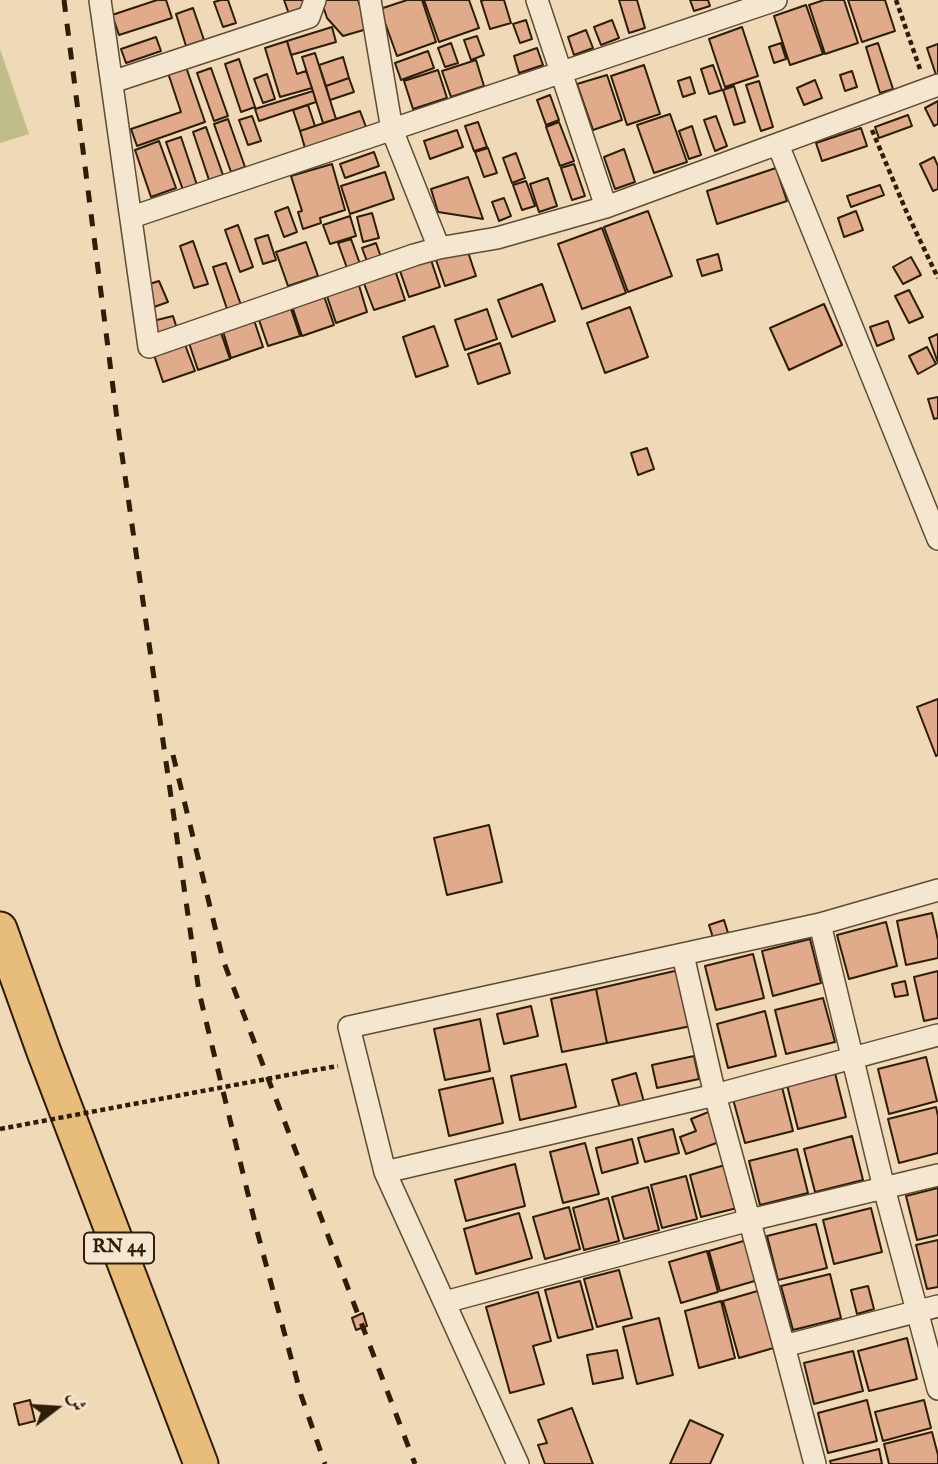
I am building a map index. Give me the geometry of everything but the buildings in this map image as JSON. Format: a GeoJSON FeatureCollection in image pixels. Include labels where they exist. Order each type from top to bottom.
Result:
{"type":"FeatureCollection","features":[{"type":"Feature","properties":{"kind":"main road","name":"RN 44"},"geometry":{"type":"LineString","coordinates":[[0,929],[201,1464]]}},
{"type":"Feature","properties":{"kind":"main road"},"geometry":{"type":"LineString","coordinates":[[0,947],[44,1052]]}},
{"type":"Feature","properties":{"kind":"street"},"geometry":{"type":"LineString","coordinates":[[100,0],[149,347],[414,255],[497,238],[606,207],[932,87]]}},
{"type":"Feature","properties":{"kind":"street"},"geometry":{"type":"LineString","coordinates":[[112,82],[309,17],[315,0]]}},
{"type":"Feature","properties":{"kind":"street"},"geometry":{"type":"LineString","coordinates":[[370,0],[393,130],[439,248]]}},
{"type":"Feature","properties":{"kind":"street"},"geometry":{"type":"LineString","coordinates":[[537,0],[606,207]]}},
{"type":"Feature","properties":{"kind":"street"},"geometry":{"type":"LineString","coordinates":[[132,217],[776,0]]}},
{"type":"Feature","properties":{"kind":"street"},"geometry":{"type":"LineString","coordinates":[[778,145],[938,539]]}},
{"type":"Feature","properties":{"kind":"street"},"geometry":{"type":"LineString","coordinates":[[518,1464],[385,1172],[349,1027],[683,956],[820,924],[938,890]]}},
{"type":"Feature","properties":{"kind":"street"},"geometry":{"type":"LineString","coordinates":[[820,924],[851,1058],[938,1389]]}},
{"type":"Feature","properties":{"kind":"street"},"geometry":{"type":"LineString","coordinates":[[683,956],[715,1094],[815,1464]]}},
{"type":"Feature","properties":{"kind":"street"},"geometry":{"type":"LineString","coordinates":[[385,1172],[715,1094],[938,1035]]}},
{"type":"Feature","properties":{"kind":"street"},"geometry":{"type":"LineString","coordinates":[[445,1302],[750,1220],[938,1175]]}},
{"type":"Feature","properties":{"kind":"street"},"geometry":{"type":"LineString","coordinates":[[785,1346],[938,1306]]}},
{"type":"Feature","properties":{"kind":"path"},"geometry":{"type":"LineString","coordinates":[[896,0],[932,87]]}},
{"type":"Feature","properties":{"kind":"path"},"geometry":{"type":"LineString","coordinates":[[864,113],[906,213],[938,278]]}},
{"type":"Feature","properties":{"kind":"path"},"geometry":{"type":"LineString","coordinates":[[0,1129],[342,1065]]}},
{"type":"Feature","properties":{"kind":"shaded area"},"geometry":{"type":"Polygon","coordinates":[[[0,49],[29,134],[0,143],[0,49]]]}},
{"type":"Feature","properties":{"kind":"railway"},"geometry":{"type":"LineString","coordinates":[[64,0],[118,427],[199,992],[256,1227],[301,1395],[325,1464]]}},
{"type":"Feature","properties":{"kind":"railway"},"geometry":{"type":"LineString","coordinates":[[173,755],[223,960],[415,1464]]}}]}
